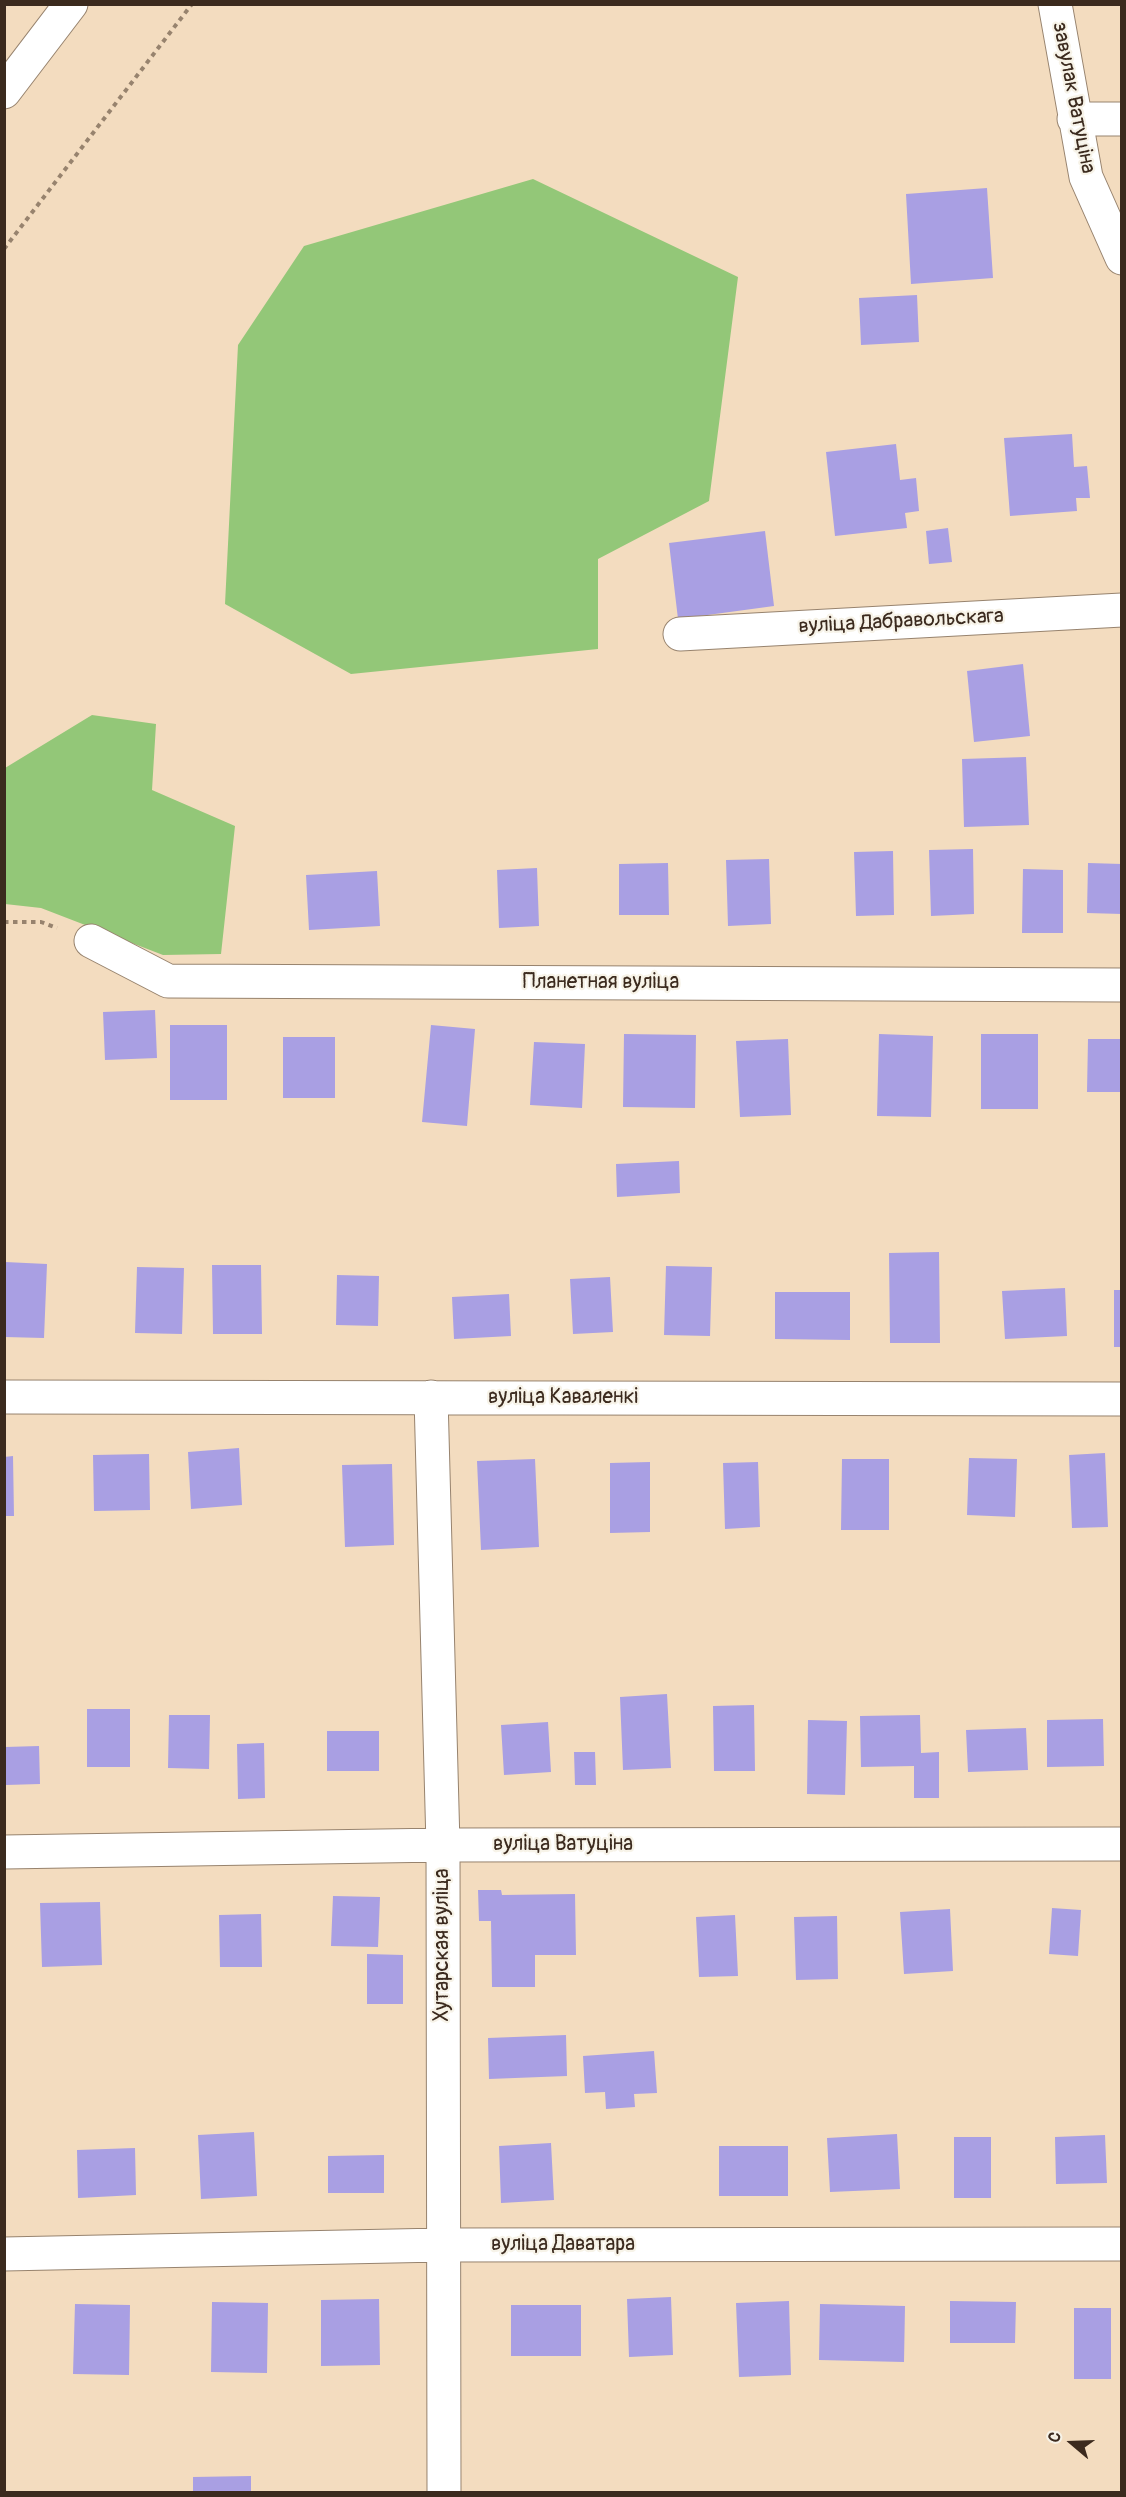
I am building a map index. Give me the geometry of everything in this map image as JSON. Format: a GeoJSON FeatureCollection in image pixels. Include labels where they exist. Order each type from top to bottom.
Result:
{"type":"FeatureCollection","features":[{"type":"Feature","properties":{"kind":"street"},"geometry":{"type":"LineString","coordinates":[[4,92],[71,4]]}},
{"type":"Feature","properties":{"kind":"street","name":"завулак Ватуціна"},"geometry":{"type":"LineString","coordinates":[[1055,4],[1086,177],[1122,258]]}},
{"type":"Feature","properties":{"kind":"street"},"geometry":{"type":"LineString","coordinates":[[1074,119],[1122,119]]}},
{"type":"Feature","properties":{"kind":"street","name":"вуліца Дабравольскага"},"geometry":{"type":"LineString","coordinates":[[680,634],[1122,610]]}},
{"type":"Feature","properties":{"kind":"street","name":"Планетная вуліца"},"geometry":{"type":"LineString","coordinates":[[91,941],[168,981],[1122,985]]}},
{"type":"Feature","properties":{"kind":"street","name":"вуліца Каваленкі"},"geometry":{"type":"LineString","coordinates":[[4,1397],[1122,1399]]}},
{"type":"Feature","properties":{"kind":"street","name":"Хутарская вуліца"},"geometry":{"type":"LineString","coordinates":[[430,1397],[443,1845],[444,2493]]}},
{"type":"Feature","properties":{"kind":"street","name":"вуліца Ватуціна"},"geometry":{"type":"LineString","coordinates":[[4,1852],[443,1845],[1122,1844]]}},
{"type":"Feature","properties":{"kind":"street","name":"вуліца Даватара"},"geometry":{"type":"LineString","coordinates":[[4,2254],[442,2245],[1122,2244]]}},
{"type":"Feature","properties":{"kind":"path"},"geometry":{"type":"LineString","coordinates":[[4,249],[192,4]]}},
{"type":"Feature","properties":{"kind":"path"},"geometry":{"type":"LineString","coordinates":[[4,922],[41,922],[91,941]]}},
{"type":"Feature","properties":{"kind":"green space"},"geometry":{"type":"Polygon","coordinates":[[[533,179],[738,277],[709,501],[598,559],[598,649],[351,674],[225,604],[238,345],[304,246],[533,179]]]}},
{"type":"Feature","properties":{"kind":"green space"},"geometry":{"type":"Polygon","coordinates":[[[92,715],[156,724],[152,790],[235,826],[221,954],[163,955],[41,908],[5,904],[5,768],[92,715]]]}},
{"type":"Feature","properties":{"kind":"building"},"geometry":{"type":"Polygon","coordinates":[[[987,188],[993,278],[911,284],[906,194],[987,188]]]}},
{"type":"Feature","properties":{"kind":"building"},"geometry":{"type":"Polygon","coordinates":[[[917,295],[919,342],[861,345],[859,298],[917,295]]]}},
{"type":"Feature","properties":{"kind":"building"},"geometry":{"type":"Polygon","coordinates":[[[1072,434],[1074,467],[1087,466],[1090,498],[1076,498],[1077,511],[1010,516],[1004,438],[1072,434]]]}},
{"type":"Feature","properties":{"kind":"building"},"geometry":{"type":"Polygon","coordinates":[[[896,444],[900,480],[916,478],[919,511],[905,513],[907,528],[835,536],[826,452],[896,444]]]}},
{"type":"Feature","properties":{"kind":"building"},"geometry":{"type":"Polygon","coordinates":[[[948,528],[952,562],[929,564],[926,531],[948,528]]]}},
{"type":"Feature","properties":{"kind":"building"},"geometry":{"type":"Polygon","coordinates":[[[765,531],[774,606],[678,619],[669,543],[765,531]]]}},
{"type":"Feature","properties":{"kind":"building"},"geometry":{"type":"Polygon","coordinates":[[[1023,664],[1030,736],[974,742],[967,671],[1023,664]]]}},
{"type":"Feature","properties":{"kind":"building"},"geometry":{"type":"Polygon","coordinates":[[[1026,757],[1029,825],[964,827],[962,759],[1026,757]]]}},
{"type":"Feature","properties":{"kind":"building"},"geometry":{"type":"Polygon","coordinates":[[[973,849],[974,914],[931,916],[929,850],[973,849]]]}},
{"type":"Feature","properties":{"kind":"building"},"geometry":{"type":"Polygon","coordinates":[[[893,851],[894,915],[856,916],[854,852],[893,851]]]}},
{"type":"Feature","properties":{"kind":"building"},"geometry":{"type":"Polygon","coordinates":[[[769,859],[771,924],[728,926],[726,860],[769,859]]]}},
{"type":"Feature","properties":{"kind":"building"},"geometry":{"type":"Polygon","coordinates":[[[668,863],[669,915],[619,915],[619,864],[668,863]]]}},
{"type":"Feature","properties":{"kind":"building"},"geometry":{"type":"Polygon","coordinates":[[[1088,863],[1122,864],[1122,914],[1087,913],[1088,863]]]}},
{"type":"Feature","properties":{"kind":"building"},"geometry":{"type":"Polygon","coordinates":[[[537,868],[539,926],[499,928],[497,870],[537,868]]]}},
{"type":"Feature","properties":{"kind":"building"},"geometry":{"type":"Polygon","coordinates":[[[1023,869],[1063,870],[1063,933],[1022,933],[1023,869]]]}},
{"type":"Feature","properties":{"kind":"building"},"geometry":{"type":"Polygon","coordinates":[[[377,871],[380,926],[309,930],[306,875],[377,871]]]}},
{"type":"Feature","properties":{"kind":"building"},"geometry":{"type":"Polygon","coordinates":[[[155,1010],[157,1058],[105,1060],[103,1012],[155,1010]]]}},
{"type":"Feature","properties":{"kind":"building"},"geometry":{"type":"Polygon","coordinates":[[[170,1025],[227,1025],[227,1100],[170,1100],[170,1025]]]}},
{"type":"Feature","properties":{"kind":"building"},"geometry":{"type":"Polygon","coordinates":[[[431,1025],[475,1029],[467,1126],[422,1122],[431,1025]]]}},
{"type":"Feature","properties":{"kind":"building"},"geometry":{"type":"Polygon","coordinates":[[[624,1034],[696,1035],[695,1108],[623,1107],[624,1034]]]}},
{"type":"Feature","properties":{"kind":"building"},"geometry":{"type":"Polygon","coordinates":[[[879,1034],[933,1036],[931,1117],[877,1116],[879,1034]]]}},
{"type":"Feature","properties":{"kind":"building"},"geometry":{"type":"Polygon","coordinates":[[[981,1034],[1038,1034],[1038,1109],[981,1109],[981,1034]]]}},
{"type":"Feature","properties":{"kind":"building"},"geometry":{"type":"Polygon","coordinates":[[[283,1037],[335,1037],[335,1098],[283,1098],[283,1037]]]}},
{"type":"Feature","properties":{"kind":"building"},"geometry":{"type":"Polygon","coordinates":[[[788,1039],[791,1115],[740,1117],[736,1041],[788,1039]]]}},
{"type":"Feature","properties":{"kind":"building"},"geometry":{"type":"Polygon","coordinates":[[[1088,1039],[1122,1039],[1122,1092],[1087,1092],[1088,1039]]]}},
{"type":"Feature","properties":{"kind":"building"},"geometry":{"type":"Polygon","coordinates":[[[534,1042],[585,1044],[582,1108],[530,1105],[534,1042]]]}},
{"type":"Feature","properties":{"kind":"building"},"geometry":{"type":"Polygon","coordinates":[[[679,1161],[680,1193],[617,1197],[616,1164],[679,1161]]]}},
{"type":"Feature","properties":{"kind":"building"},"geometry":{"type":"Polygon","coordinates":[[[939,1252],[940,1343],[890,1343],[889,1253],[939,1252]]]}},
{"type":"Feature","properties":{"kind":"building"},"geometry":{"type":"Polygon","coordinates":[[[5,1262],[47,1264],[44,1338],[5,1337],[5,1262]]]}},
{"type":"Feature","properties":{"kind":"building"},"geometry":{"type":"Polygon","coordinates":[[[212,1265],[261,1265],[262,1334],[213,1334],[212,1265]]]}},
{"type":"Feature","properties":{"kind":"building"},"geometry":{"type":"Polygon","coordinates":[[[666,1266],[712,1267],[710,1336],[664,1335],[666,1266]]]}},
{"type":"Feature","properties":{"kind":"building"},"geometry":{"type":"Polygon","coordinates":[[[137,1267],[184,1268],[182,1334],[135,1333],[137,1267]]]}},
{"type":"Feature","properties":{"kind":"building"},"geometry":{"type":"Polygon","coordinates":[[[337,1275],[379,1276],[378,1326],[336,1325],[337,1275]]]}},
{"type":"Feature","properties":{"kind":"building"},"geometry":{"type":"Polygon","coordinates":[[[610,1277],[613,1332],[573,1334],[570,1279],[610,1277]]]}},
{"type":"Feature","properties":{"kind":"building"},"geometry":{"type":"Polygon","coordinates":[[[1065,1288],[1067,1336],[1005,1339],[1002,1291],[1065,1288]]]}},
{"type":"Feature","properties":{"kind":"building"},"geometry":{"type":"Polygon","coordinates":[[[1114,1290],[1122,1290],[1122,1347],[1114,1347],[1114,1290]]]}},
{"type":"Feature","properties":{"kind":"building"},"geometry":{"type":"Polygon","coordinates":[[[775,1292],[850,1292],[850,1340],[775,1339],[775,1292]]]}},
{"type":"Feature","properties":{"kind":"building"},"geometry":{"type":"Polygon","coordinates":[[[509,1294],[511,1336],[454,1339],[452,1297],[509,1294]]]}},
{"type":"Feature","properties":{"kind":"building"},"geometry":{"type":"Polygon","coordinates":[[[239,1448],[242,1505],[191,1509],[188,1452],[239,1448]]]}},
{"type":"Feature","properties":{"kind":"building"},"geometry":{"type":"Polygon","coordinates":[[[1105,1453],[1108,1527],[1072,1528],[1069,1455],[1105,1453]]]}},
{"type":"Feature","properties":{"kind":"building"},"geometry":{"type":"Polygon","coordinates":[[[149,1454],[150,1510],[94,1511],[93,1455],[149,1454]]]}},
{"type":"Feature","properties":{"kind":"building"},"geometry":{"type":"Polygon","coordinates":[[[13,1456],[14,1516],[4,1516],[4,1457],[13,1456]]]}},
{"type":"Feature","properties":{"kind":"building"},"geometry":{"type":"Polygon","coordinates":[[[969,1458],[1017,1459],[1015,1517],[967,1515],[969,1458]]]}},
{"type":"Feature","properties":{"kind":"building"},"geometry":{"type":"Polygon","coordinates":[[[535,1459],[539,1547],[481,1550],[477,1461],[535,1459]]]}},
{"type":"Feature","properties":{"kind":"building"},"geometry":{"type":"Polygon","coordinates":[[[842,1459],[889,1459],[889,1530],[841,1530],[842,1459]]]}},
{"type":"Feature","properties":{"kind":"building"},"geometry":{"type":"Polygon","coordinates":[[[650,1462],[650,1532],[610,1533],[610,1463],[650,1462]]]}},
{"type":"Feature","properties":{"kind":"building"},"geometry":{"type":"Polygon","coordinates":[[[758,1462],[760,1527],[725,1529],[723,1463],[758,1462]]]}},
{"type":"Feature","properties":{"kind":"building"},"geometry":{"type":"Polygon","coordinates":[[[392,1464],[394,1545],[345,1547],[342,1465],[392,1464]]]}},
{"type":"Feature","properties":{"kind":"building"},"geometry":{"type":"Polygon","coordinates":[[[667,1694],[671,1768],[623,1770],[620,1697],[667,1694]]]}},
{"type":"Feature","properties":{"kind":"building"},"geometry":{"type":"Polygon","coordinates":[[[754,1705],[755,1771],[714,1771],[713,1706],[754,1705]]]}},
{"type":"Feature","properties":{"kind":"building"},"geometry":{"type":"Polygon","coordinates":[[[87,1709],[130,1709],[130,1767],[87,1767],[87,1709]]]}},
{"type":"Feature","properties":{"kind":"building"},"geometry":{"type":"Polygon","coordinates":[[[169,1715],[210,1715],[209,1769],[168,1768],[169,1715]]]}},
{"type":"Feature","properties":{"kind":"building"},"geometry":{"type":"Polygon","coordinates":[[[920,1715],[921,1753],[939,1752],[939,1798],[914,1798],[914,1766],[861,1767],[860,1716],[920,1715]]]}},
{"type":"Feature","properties":{"kind":"building"},"geometry":{"type":"Polygon","coordinates":[[[1103,1719],[1104,1766],[1047,1767],[1047,1720],[1103,1719]]]}},
{"type":"Feature","properties":{"kind":"building"},"geometry":{"type":"Polygon","coordinates":[[[808,1720],[847,1721],[845,1795],[807,1794],[808,1720]]]}},
{"type":"Feature","properties":{"kind":"building"},"geometry":{"type":"Polygon","coordinates":[[[548,1722],[551,1772],[504,1775],[501,1725],[548,1722]]]}},
{"type":"Feature","properties":{"kind":"building"},"geometry":{"type":"Polygon","coordinates":[[[1026,1728],[1028,1770],[968,1772],[966,1730],[1026,1728]]]}},
{"type":"Feature","properties":{"kind":"building"},"geometry":{"type":"Polygon","coordinates":[[[327,1731],[379,1731],[379,1771],[327,1771],[327,1731]]]}},
{"type":"Feature","properties":{"kind":"building"},"geometry":{"type":"Polygon","coordinates":[[[264,1743],[265,1798],[238,1799],[237,1744],[264,1743]]]}},
{"type":"Feature","properties":{"kind":"building"},"geometry":{"type":"Polygon","coordinates":[[[39,1746],[40,1784],[6,1785],[5,1747],[39,1746]]]}},
{"type":"Feature","properties":{"kind":"building"},"geometry":{"type":"Polygon","coordinates":[[[574,1752],[595,1752],[596,1785],[575,1785],[574,1752]]]}},
{"type":"Feature","properties":{"kind":"building"},"geometry":{"type":"Polygon","coordinates":[[[478,1890],[501,1890],[502,1895],[575,1894],[576,1955],[535,1955],[535,1987],[492,1987],[491,1921],[479,1921],[478,1890]]]}},
{"type":"Feature","properties":{"kind":"building"},"geometry":{"type":"Polygon","coordinates":[[[333,1896],[380,1897],[378,1947],[331,1946],[333,1896]]]}},
{"type":"Feature","properties":{"kind":"building"},"geometry":{"type":"Polygon","coordinates":[[[100,1902],[102,1965],[42,1967],[40,1903],[100,1902]]]}},
{"type":"Feature","properties":{"kind":"building"},"geometry":{"type":"Polygon","coordinates":[[[1052,1908],[1081,1910],[1078,1956],[1049,1954],[1052,1908]]]}},
{"type":"Feature","properties":{"kind":"building"},"geometry":{"type":"Polygon","coordinates":[[[950,1909],[953,1971],[904,1974],[900,1912],[950,1909]]]}},
{"type":"Feature","properties":{"kind":"building"},"geometry":{"type":"Polygon","coordinates":[[[261,1914],[262,1967],[220,1967],[219,1915],[261,1914]]]}},
{"type":"Feature","properties":{"kind":"building"},"geometry":{"type":"Polygon","coordinates":[[[735,1915],[738,1976],[699,1977],[696,1917],[735,1915]]]}},
{"type":"Feature","properties":{"kind":"building"},"geometry":{"type":"Polygon","coordinates":[[[837,1916],[838,1979],[796,1980],[794,1917],[837,1916]]]}},
{"type":"Feature","properties":{"kind":"building"},"geometry":{"type":"Polygon","coordinates":[[[367,1954],[403,1955],[403,2004],[367,2004],[367,1954]]]}},
{"type":"Feature","properties":{"kind":"building"},"geometry":{"type":"Polygon","coordinates":[[[566,2035],[567,2076],[489,2079],[488,2038],[566,2035]]]}},
{"type":"Feature","properties":{"kind":"building"},"geometry":{"type":"Polygon","coordinates":[[[654,2051],[657,2093],[634,2094],[635,2107],[606,2109],[605,2092],[585,2093],[583,2056],[654,2051]]]}},
{"type":"Feature","properties":{"kind":"building"},"geometry":{"type":"Polygon","coordinates":[[[254,2132],[257,2196],[201,2199],[198,2135],[254,2132]]]}},
{"type":"Feature","properties":{"kind":"building"},"geometry":{"type":"Polygon","coordinates":[[[897,2134],[900,2189],[830,2192],[827,2138],[897,2134]]]}},
{"type":"Feature","properties":{"kind":"building"},"geometry":{"type":"Polygon","coordinates":[[[1105,2135],[1107,2183],[1056,2184],[1055,2137],[1105,2135]]]}},
{"type":"Feature","properties":{"kind":"building"},"geometry":{"type":"Polygon","coordinates":[[[954,2137],[991,2137],[991,2198],[954,2198],[954,2137]]]}},
{"type":"Feature","properties":{"kind":"building"},"geometry":{"type":"Polygon","coordinates":[[[551,2143],[554,2200],[501,2203],[499,2146],[551,2143]]]}},
{"type":"Feature","properties":{"kind":"building"},"geometry":{"type":"Polygon","coordinates":[[[719,2146],[788,2146],[788,2196],[719,2196],[719,2146]]]}},
{"type":"Feature","properties":{"kind":"building"},"geometry":{"type":"Polygon","coordinates":[[[135,2148],[136,2195],[78,2198],[77,2150],[135,2148]]]}},
{"type":"Feature","properties":{"kind":"building"},"geometry":{"type":"Polygon","coordinates":[[[384,2155],[384,2193],[328,2193],[328,2156],[384,2155]]]}},
{"type":"Feature","properties":{"kind":"building"},"geometry":{"type":"Polygon","coordinates":[[[671,2297],[673,2355],[629,2357],[627,2299],[671,2297]]]}},
{"type":"Feature","properties":{"kind":"building"},"geometry":{"type":"Polygon","coordinates":[[[379,2299],[380,2365],[321,2366],[321,2300],[379,2299]]]}},
{"type":"Feature","properties":{"kind":"building"},"geometry":{"type":"Polygon","coordinates":[[[789,2301],[791,2375],[739,2377],[736,2303],[789,2301]]]}},
{"type":"Feature","properties":{"kind":"building"},"geometry":{"type":"Polygon","coordinates":[[[950,2301],[1016,2302],[1015,2343],[950,2343],[950,2301]]]}},
{"type":"Feature","properties":{"kind":"building"},"geometry":{"type":"Polygon","coordinates":[[[212,2302],[268,2303],[267,2373],[211,2372],[212,2302]]]}},
{"type":"Feature","properties":{"kind":"building"},"geometry":{"type":"Polygon","coordinates":[[[75,2304],[130,2305],[129,2375],[73,2374],[75,2304]]]}},
{"type":"Feature","properties":{"kind":"building"},"geometry":{"type":"Polygon","coordinates":[[[820,2304],[905,2306],[904,2362],[819,2360],[820,2304]]]}},
{"type":"Feature","properties":{"kind":"building"},"geometry":{"type":"Polygon","coordinates":[[[511,2305],[581,2305],[581,2356],[511,2356],[511,2305]]]}},
{"type":"Feature","properties":{"kind":"building"},"geometry":{"type":"Polygon","coordinates":[[[1074,2308],[1111,2308],[1111,2379],[1074,2379],[1074,2308]]]}},
{"type":"Feature","properties":{"kind":"building"},"geometry":{"type":"Polygon","coordinates":[[[251,2476],[251,2492],[193,2492],[193,2477],[251,2476]]]}}]}
